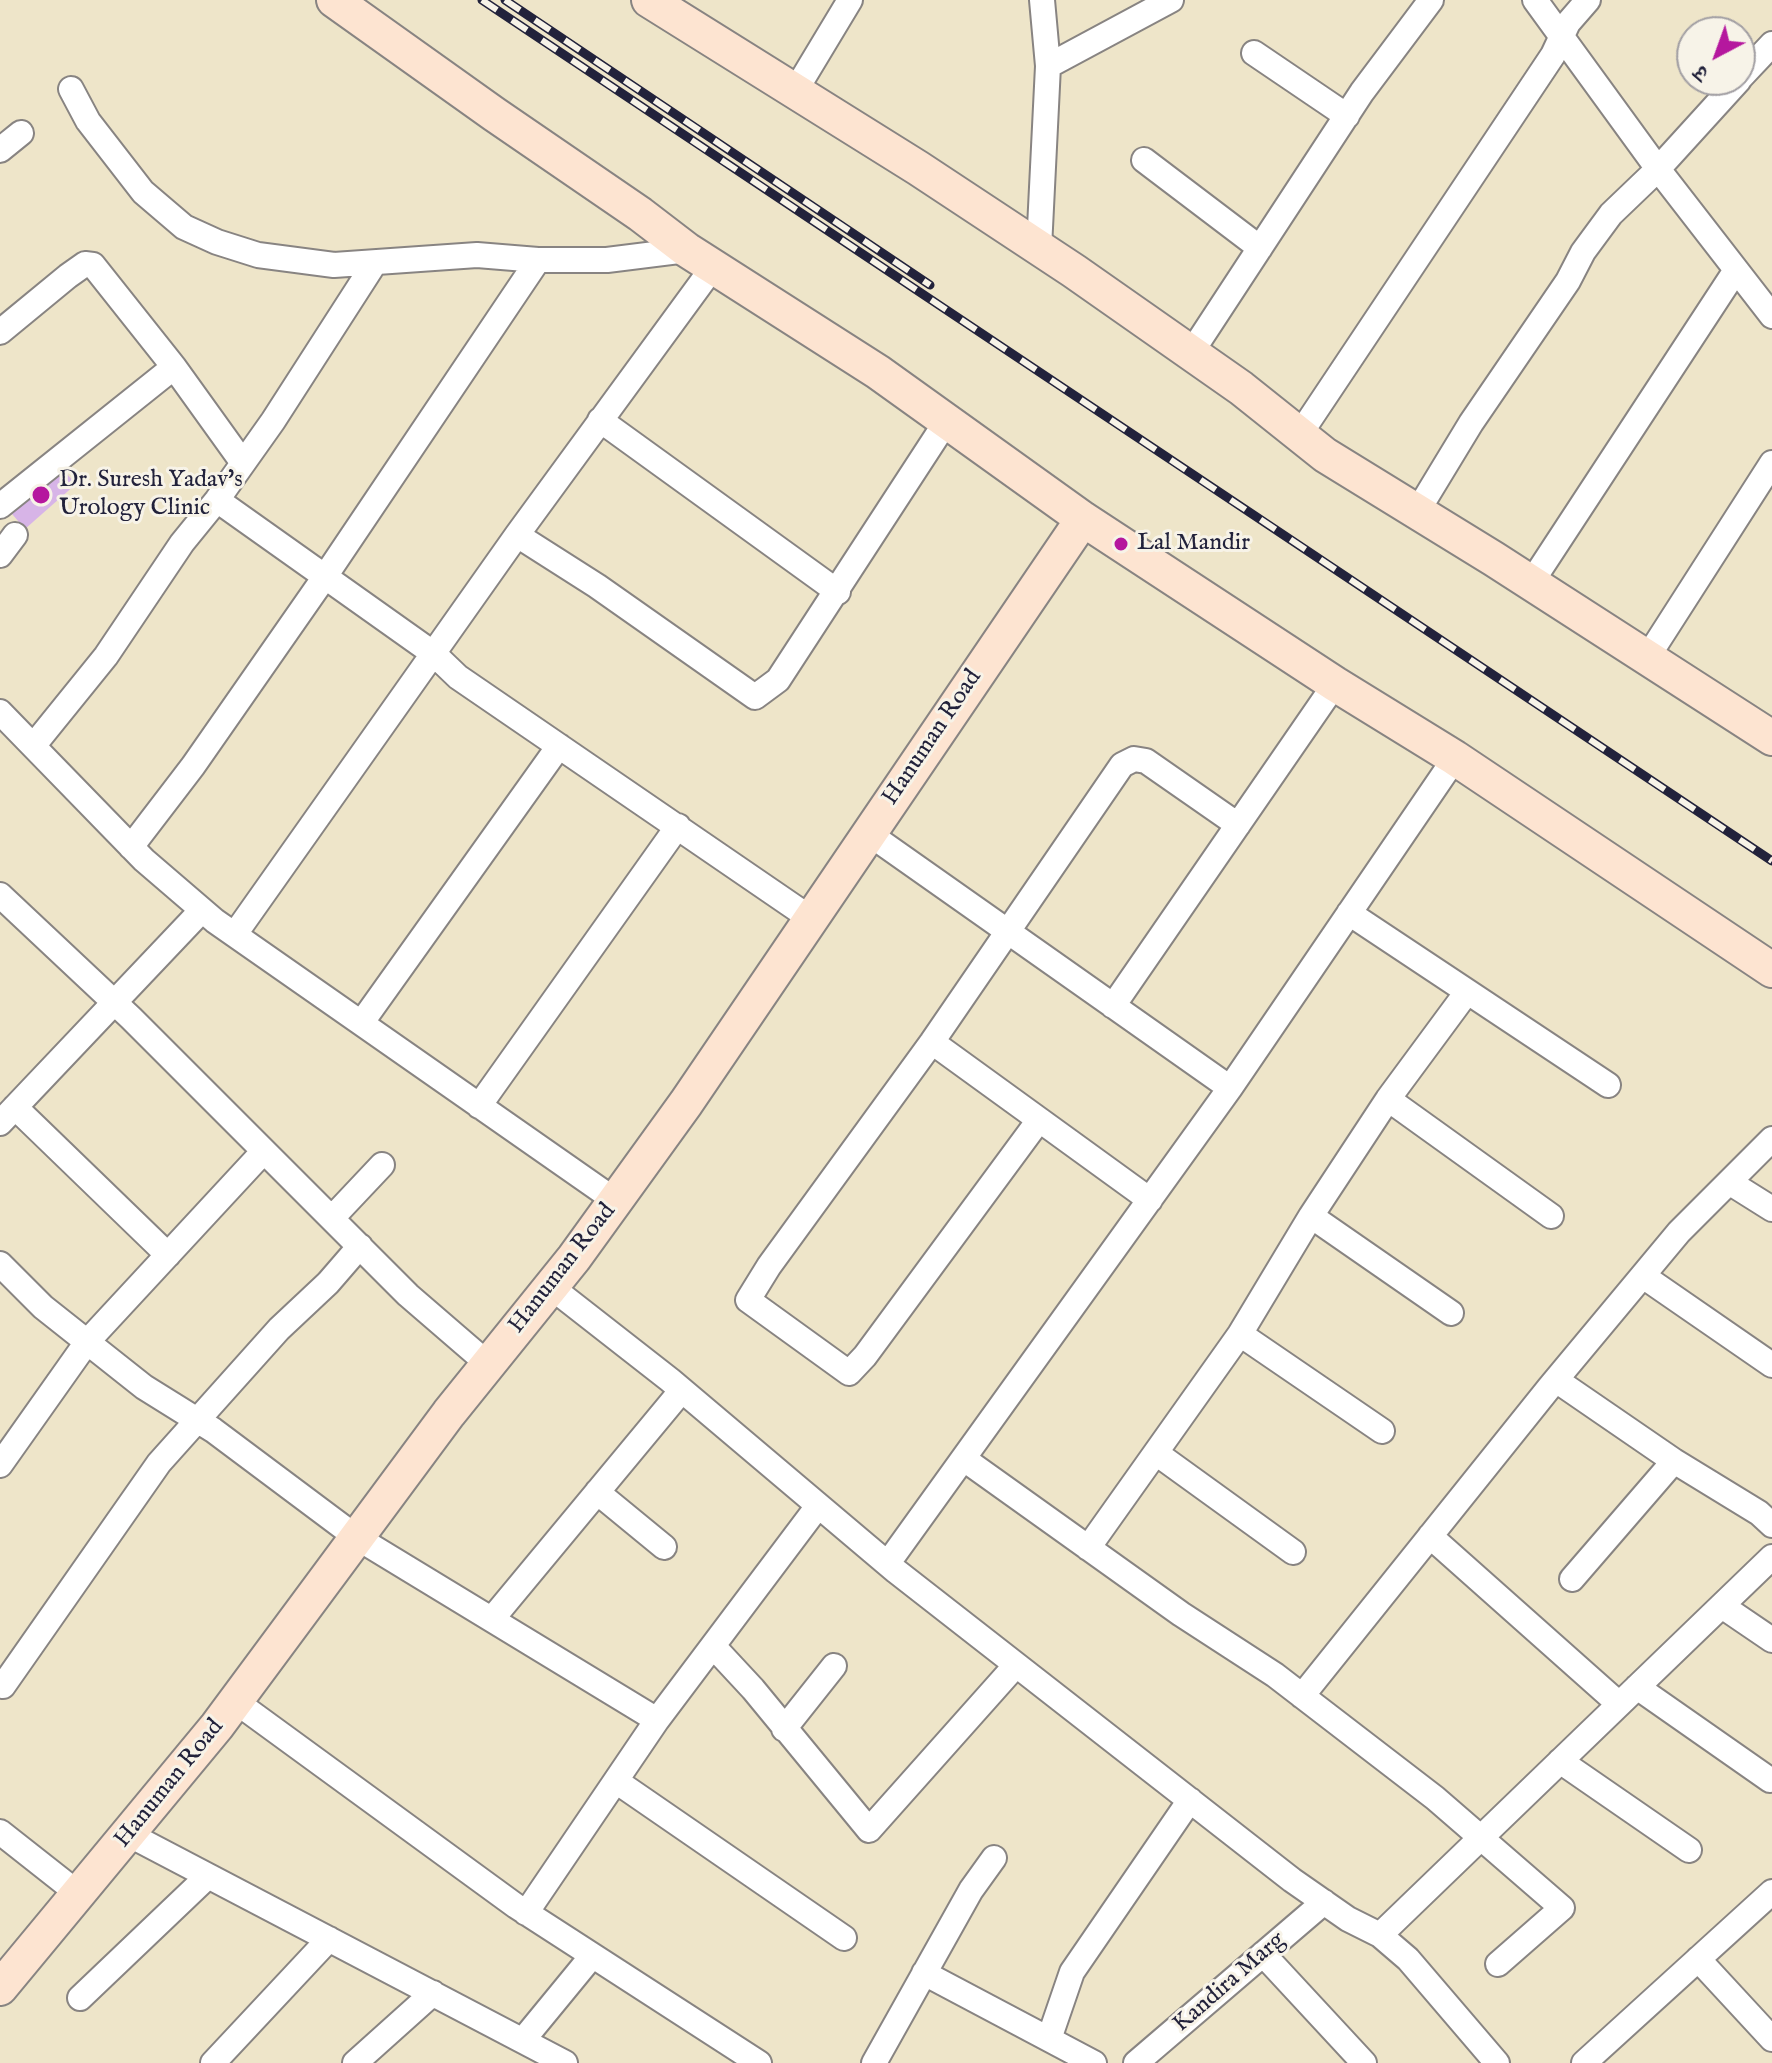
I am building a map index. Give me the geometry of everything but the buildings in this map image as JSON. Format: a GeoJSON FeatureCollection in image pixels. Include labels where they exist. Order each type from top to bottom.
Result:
{"type":"FeatureCollection","features":[{"type":"Feature","properties":{"kind":"street"},"geometry":{"type":"LineString","coordinates":[[334,0],[700,259],[878,372],[1083,519],[1335,684],[1455,758],[1772,970]]}},
{"type":"Feature","properties":{"kind":"street"},"geometry":{"type":"LineString","coordinates":[[649,0],[918,168],[1039,248],[1241,388],[1325,455],[1770,732]]}},
{"type":"Feature","properties":{"kind":"street"},"geometry":{"type":"LineString","coordinates":[[794,93],[850,0]]}},
{"type":"Feature","properties":{"kind":"street"},"geometry":{"type":"LineString","coordinates":[[1039,248],[1048,66],[1042,0]]}},
{"type":"Feature","properties":{"kind":"street"},"geometry":{"type":"LineString","coordinates":[[1048,66],[1171,0]]}},
{"type":"Feature","properties":{"kind":"street"},"geometry":{"type":"LineString","coordinates":[[1191,353],[1347,116],[1431,0]]}},
{"type":"Feature","properties":{"kind":"street"},"geometry":{"type":"LineString","coordinates":[[1535,0],[1658,169],[1772,316]]}},
{"type":"Feature","properties":{"kind":"street"},"geometry":{"type":"LineString","coordinates":[[1300,434],[1553,55],[1568,23],[1588,0]]}},
{"type":"Feature","properties":{"kind":"street"},"geometry":{"type":"LineString","coordinates":[[1756,61],[1772,44]]}},
{"type":"Feature","properties":{"kind":"street"},"geometry":{"type":"LineString","coordinates":[[1254,53],[1347,116]]}},
{"type":"Feature","properties":{"kind":"street"},"geometry":{"type":"LineString","coordinates":[[71,89],[88,121],[143,192],[184,227],[258,255],[334,265],[477,255],[538,260],[700,259]]}},
{"type":"Feature","properties":{"kind":"street"},"geometry":{"type":"LineString","coordinates":[[1417,512],[1471,423],[1611,214],[1658,169],[1724,96]]}},
{"type":"Feature","properties":{"kind":"street"},"geometry":{"type":"LineString","coordinates":[[0,150],[21,133]]}},
{"type":"Feature","properties":{"kind":"street"},"geometry":{"type":"LineString","coordinates":[[1144,160],[1260,248]]}},
{"type":"Feature","properties":{"kind":"street"},"geometry":{"type":"LineString","coordinates":[[235,934],[600,420],[700,259]]}},
{"type":"Feature","properties":{"kind":"street"},"geometry":{"type":"LineString","coordinates":[[131,847],[193,766],[324,578],[538,260]]}},
{"type":"Feature","properties":{"kind":"street"},"geometry":{"type":"LineString","coordinates":[[0,332],[68,276],[85,264],[93,265],[174,367],[243,463]]}},
{"type":"Feature","properties":{"kind":"street"},"geometry":{"type":"LineString","coordinates":[[34,745],[106,656],[182,543],[217,500],[374,264]]}},
{"type":"Feature","properties":{"kind":"street"},"geometry":{"type":"LineString","coordinates":[[1531,583],[1736,270]]}},
{"type":"Feature","properties":{"kind":"street"},"geometry":{"type":"LineString","coordinates":[[0,506],[174,367]]}},
{"type":"Feature","properties":{"kind":"street"},"geometry":{"type":"LineString","coordinates":[[600,420],[838,592]]}},
{"type":"Feature","properties":{"kind":"street"},"geometry":{"type":"LineString","coordinates":[[517,535],[597,586],[755,697],[778,680],[946,422]]}},
{"type":"Feature","properties":{"kind":"street"},"geometry":{"type":"LineString","coordinates":[[1647,658],[1772,463]]}},
{"type":"Feature","properties":{"kind":"street"},"geometry":{"type":"LineString","coordinates":[[217,500],[434,654],[458,677],[810,918]]}},
{"type":"Feature","properties":{"kind":"street","name":"Hanuman Road"},"geometry":{"type":"LineString","coordinates":[[0,1988],[130,1835],[235,1701],[356,1537],[616,1201],[1083,519]]}},
{"type":"Feature","properties":{"kind":"street"},"geometry":{"type":"LineString","coordinates":[[1113,1006],[1335,684]]}},
{"type":"Feature","properties":{"kind":"street"},"geometry":{"type":"LineString","coordinates":[[0,712],[131,847],[202,910],[616,1201]]}},
{"type":"Feature","properties":{"kind":"street"},"geometry":{"type":"LineString","coordinates":[[362,1022],[559,746]]}},
{"type":"Feature","properties":{"kind":"street"},"geometry":{"type":"LineString","coordinates":[[888,1563],[1230,1088],[1455,758]]}},
{"type":"Feature","properties":{"kind":"street"},"geometry":{"type":"LineString","coordinates":[[1039,1120],[865,1356],[849,1373],[748,1300],[769,1266],[932,1042],[1122,765],[1134,759],[1146,761],[1238,825]]}},
{"type":"Feature","properties":{"kind":"street"},"geometry":{"type":"LineString","coordinates":[[479,1106],[678,826]]}},
{"type":"Feature","properties":{"kind":"street"},"geometry":{"type":"LineString","coordinates":[[868,833],[1230,1088]]}},
{"type":"Feature","properties":{"kind":"street"},"geometry":{"type":"LineString","coordinates":[[0,929],[8,903],[408,1295],[488,1364]]}},
{"type":"Feature","properties":{"kind":"street"},"geometry":{"type":"LineString","coordinates":[[168,1255],[7,1115],[202,910]]}},
{"type":"Feature","properties":{"kind":"street"},"geometry":{"type":"LineString","coordinates":[[1349,913],[1608,1085]]}},
{"type":"Feature","properties":{"kind":"street"},"geometry":{"type":"LineString","coordinates":[[1088,1548],[1240,1334],[1311,1216],[1388,1099],[1467,992]]}},
{"type":"Feature","properties":{"kind":"street"},"geometry":{"type":"LineString","coordinates":[[932,1042],[1150,1200]]}},
{"type":"Feature","properties":{"kind":"street"},"geometry":{"type":"LineString","coordinates":[[1388,1099],[1551,1216]]}},
{"type":"Feature","properties":{"kind":"street"},"geometry":{"type":"LineString","coordinates":[[1302,1696],[1679,1232],[1772,1139]]}},
{"type":"Feature","properties":{"kind":"street"},"geometry":{"type":"LineString","coordinates":[[0,1465],[87,1342],[264,1151]]}},
{"type":"Feature","properties":{"kind":"street"},"geometry":{"type":"LineString","coordinates":[[332,1218],[382,1165]]}},
{"type":"Feature","properties":{"kind":"street"},"geometry":{"type":"LineString","coordinates":[[1729,1182],[1772,1209]]}},
{"type":"Feature","properties":{"kind":"street"},"geometry":{"type":"LineString","coordinates":[[1311,1216],[1451,1313]]}},
{"type":"Feature","properties":{"kind":"street"},"geometry":{"type":"LineString","coordinates":[[0,1683],[3,1686],[159,1463],[279,1329],[328,1283],[360,1246]]}},
{"type":"Feature","properties":{"kind":"street"},"geometry":{"type":"LineString","coordinates":[[0,1264],[43,1307],[144,1387],[197,1421],[356,1537],[657,1720]]}},
{"type":"Feature","properties":{"kind":"street"},"geometry":{"type":"LineString","coordinates":[[1643,1276],[1772,1365]]}},
{"type":"Feature","properties":{"kind":"street"},"geometry":{"type":"LineString","coordinates":[[551,1287],[682,1390],[896,1571],[1016,1665],[1324,1902],[1348,1919],[1380,1935],[1408,1959],[1497,2063]]}},
{"type":"Feature","properties":{"kind":"street"},"geometry":{"type":"LineString","coordinates":[[1240,1334],[1382,1431]]}},
{"type":"Feature","properties":{"kind":"street"},"geometry":{"type":"LineString","coordinates":[[1556,1380],[1674,1461],[1759,1513],[1772,1525]]}},
{"type":"Feature","properties":{"kind":"street"},"geometry":{"type":"LineString","coordinates":[[492,1619],[682,1390]]}},
{"type":"Feature","properties":{"kind":"street"},"geometry":{"type":"LineString","coordinates":[[1156,1453],[1293,1552]]}},
{"type":"Feature","properties":{"kind":"street"},"geometry":{"type":"LineString","coordinates":[[964,1459],[1302,1696],[1435,1798],[1562,1908],[1498,1964]]}},
{"type":"Feature","properties":{"kind":"street"},"geometry":{"type":"LineString","coordinates":[[1572,1579],[1674,1461]]}},
{"type":"Feature","properties":{"kind":"street"},"geometry":{"type":"LineString","coordinates":[[597,1492],[664,1547]]}},
{"type":"Feature","properties":{"kind":"street"},"geometry":{"type":"LineString","coordinates":[[526,1913],[657,1720],[818,1506]]}},
{"type":"Feature","properties":{"kind":"street"},"geometry":{"type":"LineString","coordinates":[[1430,1536],[1619,1704]]}},
{"type":"Feature","properties":{"kind":"street"},"geometry":{"type":"LineString","coordinates":[[1380,1935],[1772,1557]]}},
{"type":"Feature","properties":{"kind":"street"},"geometry":{"type":"LineString","coordinates":[[1722,1606],[1772,1640]]}},
{"type":"Feature","properties":{"kind":"street"},"geometry":{"type":"LineString","coordinates":[[713,1646],[869,1830],[1016,1665]]}},
{"type":"Feature","properties":{"kind":"street"},"geometry":{"type":"LineString","coordinates":[[784,1729],[834,1666]]}},
{"type":"Feature","properties":{"kind":"street"},"geometry":{"type":"LineString","coordinates":[[1637,1687],[1770,1780]]}},
{"type":"Feature","properties":{"kind":"street"},"geometry":{"type":"LineString","coordinates":[[235,1701],[526,1913],[759,2063]]}},
{"type":"Feature","properties":{"kind":"street"},"geometry":{"type":"LineString","coordinates":[[1560,1761],[1689,1850]]}},
{"type":"Feature","properties":{"kind":"street"},"geometry":{"type":"LineString","coordinates":[[616,1781],[844,1938]]}},
{"type":"Feature","properties":{"kind":"street"},"geometry":{"type":"LineString","coordinates":[[1049,2039],[1072,1972],[1190,1800]]}},
{"type":"Feature","properties":{"kind":"street"},"geometry":{"type":"LineString","coordinates":[[0,1832],[80,1895]]}},
{"type":"Feature","properties":{"kind":"street"},"geometry":{"type":"LineString","coordinates":[[130,1835],[433,1993],[527,2050],[565,2063]]}},
{"type":"Feature","properties":{"kind":"street"},"geometry":{"type":"LineString","coordinates":[[874,2063],[971,1890],[994,1858]]}},
{"type":"Feature","properties":{"kind":"street"},"geometry":{"type":"LineString","coordinates":[[80,1998],[208,1876]]}},
{"type":"Feature","properties":{"kind":"street"},"geometry":{"type":"LineString","coordinates":[[1584,2063],[1772,1892]]}},
{"type":"Feature","properties":{"kind":"street","name":"Kandira Marg"},"geometry":{"type":"LineString","coordinates":[[1136,2063],[1324,1902]]}},
{"type":"Feature","properties":{"kind":"street"},"geometry":{"type":"LineString","coordinates":[[213,2063],[329,1939]]}},
{"type":"Feature","properties":{"kind":"street"},"geometry":{"type":"LineString","coordinates":[[1263,1954],[1353,2059]]}},
{"type":"Feature","properties":{"kind":"street"},"geometry":{"type":"LineString","coordinates":[[527,2050],[592,1956]]}},
{"type":"Feature","properties":{"kind":"street"},"geometry":{"type":"LineString","coordinates":[[1698,1959],[1772,2039]]}},
{"type":"Feature","properties":{"kind":"street"},"geometry":{"type":"LineString","coordinates":[[924,1973],[1094,2063]]}},
{"type":"Feature","properties":{"kind":"street"},"geometry":{"type":"LineString","coordinates":[[355,2063],[433,1993]]}},
{"type":"Feature","properties":{"kind":"railway"},"geometry":{"type":"LineString","coordinates":[[482,0],[1772,861]]}},
{"type":"Feature","properties":{"kind":"railway"},"geometry":{"type":"LineString","coordinates":[[505,0],[930,285]]}},
{"type":"Feature","properties":{"kind":"place","name":"Dr. Suresh Yadav's Urology Clinic"},"geometry":{"type":"Point","coordinates":[41,495]}},
{"type":"Feature","properties":{"kind":"place","name":"Lal Mandir"},"geometry":{"type":"Point","coordinates":[1121,544]}}]}
